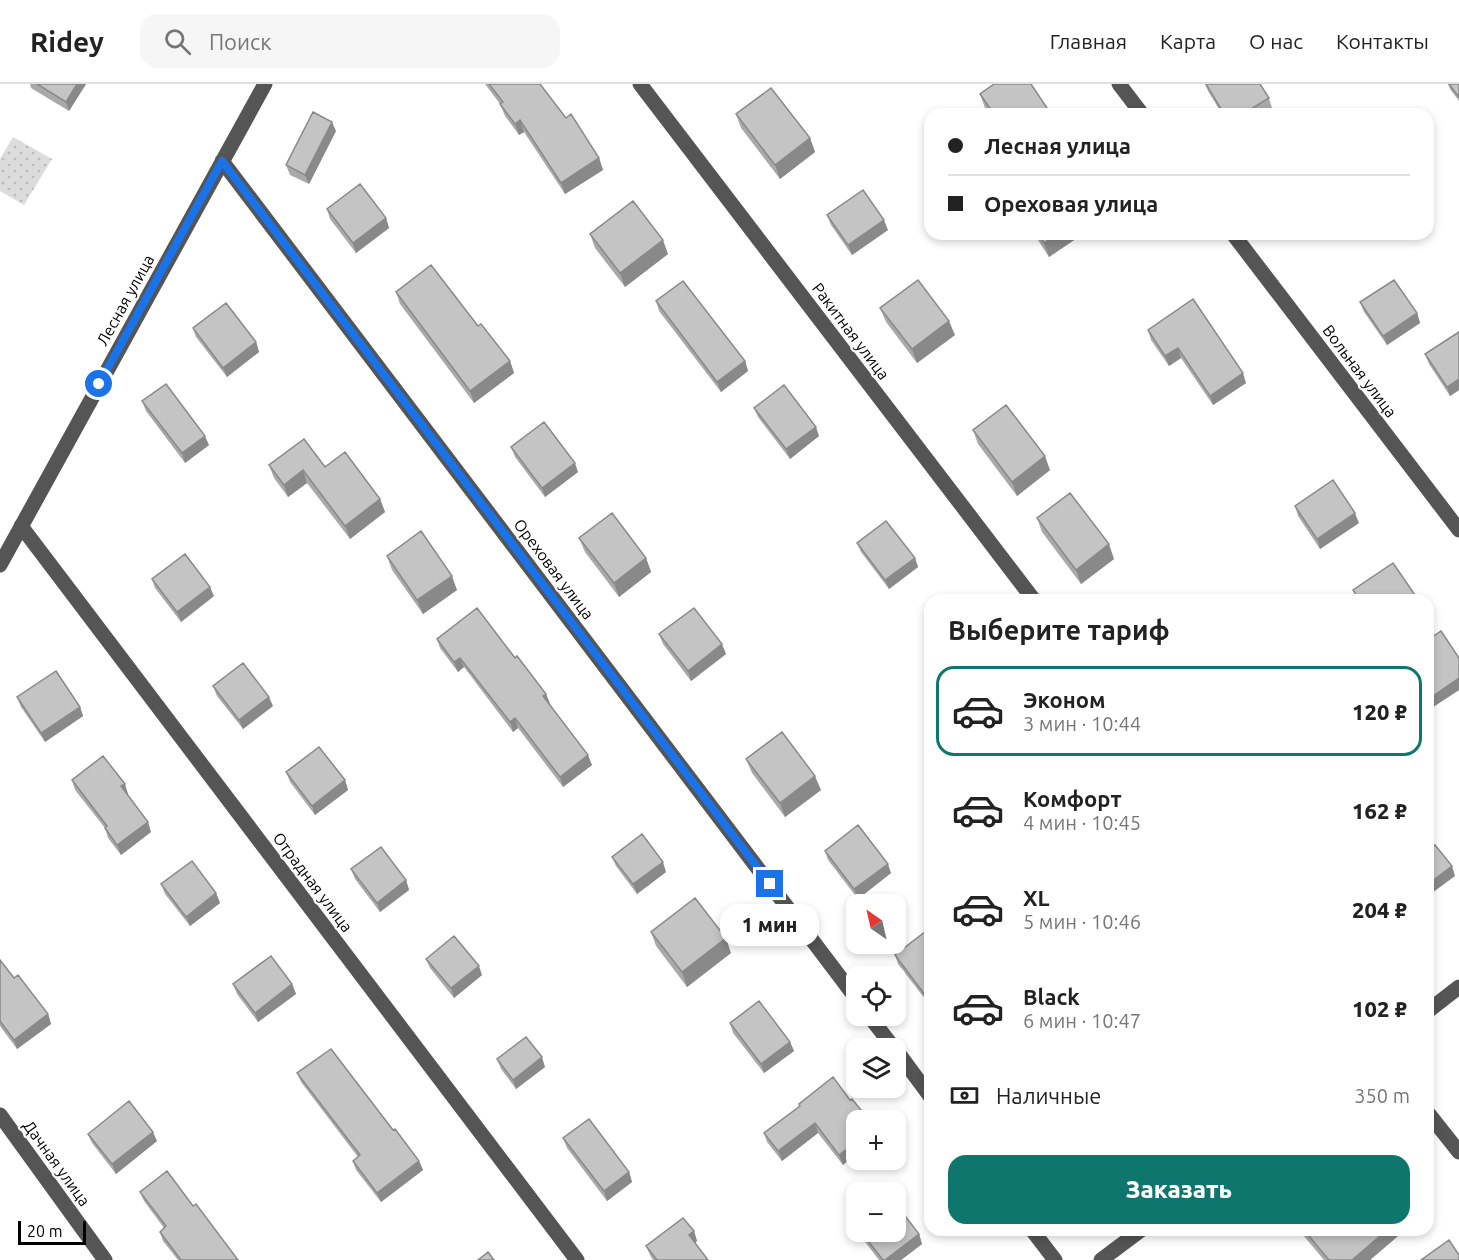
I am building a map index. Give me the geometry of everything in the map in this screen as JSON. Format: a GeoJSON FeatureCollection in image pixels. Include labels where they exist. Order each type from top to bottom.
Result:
{"type":"FeatureCollection","features":[{"type":"Feature","properties":{"kind":"street","name":"Лесная улица"},"geometry":{"type":"LineString","coordinates":[[0,565],[266,84]]}},
{"type":"Feature","properties":{"kind":"street","name":"Ракитная улица"},"geometry":{"type":"LineString","coordinates":[[640,84],[1029,594]]}},
{"type":"Feature","properties":{"kind":"street"},"geometry":{"type":"LineString","coordinates":[[1119,84],[1137,108]]}},
{"type":"Feature","properties":{"kind":"street","name":"Ореховая улица"},"geometry":{"type":"LineString","coordinates":[[222,161],[846,986]]}},
{"type":"Feature","properties":{"kind":"street","name":"Вольная улица"},"geometry":{"type":"LineString","coordinates":[[1238,240],[1459,530]]}},
{"type":"Feature","properties":{"kind":"street","name":"Отрадная улица"},"geometry":{"type":"LineString","coordinates":[[21,526],[577,1260]]}},
{"type":"Feature","properties":{"kind":"street"},"geometry":{"type":"LineString","coordinates":[[1434,1006],[1459,987]]}},
{"type":"Feature","properties":{"kind":"street"},"geometry":{"type":"LineString","coordinates":[[877,1026],[886,1038]]}},
{"type":"Feature","properties":{"kind":"street"},"geometry":{"type":"LineString","coordinates":[[906,1064],[924,1088]]}},
{"type":"Feature","properties":{"kind":"street","name":"Дачная улица"},"geometry":{"type":"LineString","coordinates":[[0,1115],[105,1260]]}},
{"type":"Feature","properties":{"kind":"street"},"geometry":{"type":"LineString","coordinates":[[1434,1121],[1459,1152]]}},
{"type":"Feature","properties":{"kind":"street"},"geometry":{"type":"LineString","coordinates":[[1036,1236],[1054,1260]]}},
{"type":"Feature","properties":{"kind":"street"},"geometry":{"type":"LineString","coordinates":[[1101,1260],[1133,1236]]}},
{"type":"Feature","properties":{"kind":"shaded area"},"geometry":{"type":"Polygon","coordinates":[[[13,137],[52,159],[24,205],[0,191],[0,159],[13,137]]]}},
{"type":"Feature","properties":{"kind":"building"},"geometry":{"type":"Polygon","coordinates":[[[37,84],[77,84],[66,102],[37,84]]]}},
{"type":"Feature","properties":{"kind":"building"},"geometry":{"type":"Polygon","coordinates":[[[489,84],[540,84],[566,118],[571,114],[599,158],[561,183],[520,120],[515,124],[500,104],[503,102],[489,84]]]}},
{"type":"Feature","properties":{"kind":"building"},"geometry":{"type":"Polygon","coordinates":[[[994,84],[1031,84],[1047,108],[990,108],[980,94],[994,84]]]}},
{"type":"Feature","properties":{"kind":"building"},"geometry":{"type":"Polygon","coordinates":[[[1206,84],[1260,84],[1269,98],[1253,108],[1220,108],[1206,84]]]}},
{"type":"Feature","properties":{"kind":"building"},"geometry":{"type":"Polygon","coordinates":[[[1449,84],[1459,84],[1459,97],[1449,84]]]}},
{"type":"Feature","properties":{"kind":"building"},"geometry":{"type":"Polygon","coordinates":[[[771,88],[810,138],[775,165],[736,114],[771,88]]]}},
{"type":"Feature","properties":{"kind":"building"},"geometry":{"type":"Polygon","coordinates":[[[313,112],[332,122],[305,175],[286,165],[313,112]]]}},
{"type":"Feature","properties":{"kind":"building"},"geometry":{"type":"Polygon","coordinates":[[[360,184],[386,218],[353,243],[327,209],[360,184]]]}},
{"type":"Feature","properties":{"kind":"building"},"geometry":{"type":"Polygon","coordinates":[[[863,190],[884,220],[848,245],[827,215],[863,190]]]}},
{"type":"Feature","properties":{"kind":"building"},"geometry":{"type":"Polygon","coordinates":[[[633,201],[663,240],[620,273],[590,234],[633,201]]]}},
{"type":"Feature","properties":{"kind":"building"},"geometry":{"type":"Polygon","coordinates":[[[431,265],[478,326],[481,324],[510,361],[470,391],[396,292],[431,265]]]}},
{"type":"Feature","properties":{"kind":"building"},"geometry":{"type":"Polygon","coordinates":[[[918,280],[949,321],[912,349],[880,308],[918,280]]]}},
{"type":"Feature","properties":{"kind":"building"},"geometry":{"type":"Polygon","coordinates":[[[1394,280],[1417,313],[1383,336],[1360,302],[1394,280]]]}},
{"type":"Feature","properties":{"kind":"building"},"geometry":{"type":"Polygon","coordinates":[[[683,281],[745,361],[717,382],[656,301],[683,281]]]}},
{"type":"Feature","properties":{"kind":"building"},"geometry":{"type":"Polygon","coordinates":[[[1193,299],[1243,373],[1210,396],[1178,348],[1165,356],[1148,330],[1193,299]]]}},
{"type":"Feature","properties":{"kind":"building"},"geometry":{"type":"Polygon","coordinates":[[[226,303],[256,342],[223,368],[193,328],[226,303]]]}},
{"type":"Feature","properties":{"kind":"building"},"geometry":{"type":"Polygon","coordinates":[[[1459,332],[1459,379],[1447,387],[1425,354],[1459,332]]]}},
{"type":"Feature","properties":{"kind":"building"},"geometry":{"type":"Polygon","coordinates":[[[166,384],[205,436],[182,453],[142,401],[166,384]]]}},
{"type":"Feature","properties":{"kind":"building"},"geometry":{"type":"Polygon","coordinates":[[[784,385],[816,427],[786,449],[754,408],[784,385]]]}},
{"type":"Feature","properties":{"kind":"building"},"geometry":{"type":"Polygon","coordinates":[[[1006,405],[1045,456],[1012,482],[973,430],[1006,405]]]}},
{"type":"Feature","properties":{"kind":"building"},"geometry":{"type":"Polygon","coordinates":[[[544,422],[575,463],[542,488],[511,447],[544,422]]]}},
{"type":"Feature","properties":{"kind":"building"},"geometry":{"type":"Polygon","coordinates":[[[304,439],[325,467],[345,452],[380,499],[345,526],[303,470],[284,485],[269,465],[304,439]]]}},
{"type":"Feature","properties":{"kind":"building"},"geometry":{"type":"Polygon","coordinates":[[[1333,480],[1355,513],[1317,539],[1295,506],[1333,480]]]}},
{"type":"Feature","properties":{"kind":"building"},"geometry":{"type":"Polygon","coordinates":[[[1070,493],[1109,544],[1076,570],[1037,518],[1070,493]]]}},
{"type":"Feature","properties":{"kind":"building"},"geometry":{"type":"Polygon","coordinates":[[[612,513],[646,558],[614,583],[579,538],[612,513]]]}},
{"type":"Feature","properties":{"kind":"building"},"geometry":{"type":"Polygon","coordinates":[[[886,521],[915,558],[885,580],[857,543],[886,521]]]}},
{"type":"Feature","properties":{"kind":"building"},"geometry":{"type":"Polygon","coordinates":[[[421,531],[452,576],[417,600],[387,556],[421,531]]]}},
{"type":"Feature","properties":{"kind":"building"},"geometry":{"type":"Polygon","coordinates":[[[185,554],[210,587],[177,612],[152,579],[185,554]]]}},
{"type":"Feature","properties":{"kind":"building"},"geometry":{"type":"Polygon","coordinates":[[[1393,563],[1414,594],[1355,594],[1353,590],[1393,563]]]}},
{"type":"Feature","properties":{"kind":"building"},"geometry":{"type":"Polygon","coordinates":[[[477,608],[546,694],[543,696],[588,755],[560,777],[515,718],[510,722],[460,658],[454,662],[437,639],[477,608]]]}},
{"type":"Feature","properties":{"kind":"building"},"geometry":{"type":"Polygon","coordinates":[[[694,608],[722,644],[688,671],[659,634],[694,608]]]}},
{"type":"Feature","properties":{"kind":"building"},"geometry":{"type":"Polygon","coordinates":[[[1441,631],[1459,658],[1459,678],[1434,695],[1434,636],[1441,631]]]}},
{"type":"Feature","properties":{"kind":"building"},"geometry":{"type":"Polygon","coordinates":[[[243,663],[269,697],[239,720],[213,686],[243,663]]]}},
{"type":"Feature","properties":{"kind":"building"},"geometry":{"type":"Polygon","coordinates":[[[56,671],[80,707],[41,733],[17,697],[56,671]]]}},
{"type":"Feature","properties":{"kind":"building"},"geometry":{"type":"Polygon","coordinates":[[[782,732],[815,776],[780,803],[746,759],[782,732]]]}},
{"type":"Feature","properties":{"kind":"building"},"geometry":{"type":"Polygon","coordinates":[[[319,747],[345,780],[312,806],[286,772],[319,747]]]}},
{"type":"Feature","properties":{"kind":"building"},"geometry":{"type":"Polygon","coordinates":[[[103,756],[125,784],[121,786],[148,822],[117,845],[105,828],[107,826],[72,780],[103,756]]]}},
{"type":"Feature","properties":{"kind":"building"},"geometry":{"type":"Polygon","coordinates":[[[858,825],[888,864],[854,889],[825,851],[858,825]]]}},
{"type":"Feature","properties":{"kind":"building"},"geometry":{"type":"Polygon","coordinates":[[[642,834],[663,862],[633,884],[612,857],[642,834]]]}},
{"type":"Feature","properties":{"kind":"building"},"geometry":{"type":"Polygon","coordinates":[[[1434,846],[1452,866],[1434,880],[1434,846]]]}},
{"type":"Feature","properties":{"kind":"building"},"geometry":{"type":"Polygon","coordinates":[[[381,847],[406,880],[377,903],[351,869],[381,847]]]}},
{"type":"Feature","properties":{"kind":"building"},"geometry":{"type":"Polygon","coordinates":[[[192,861],[216,893],[186,917],[161,884],[192,861]]]}},
{"type":"Feature","properties":{"kind":"building"},"geometry":{"type":"Polygon","coordinates":[[[695,898],[726,938],[682,972],[651,932],[695,898]]]}},
{"type":"Feature","properties":{"kind":"building"},"geometry":{"type":"Polygon","coordinates":[[[924,933],[924,994],[906,970],[906,966],[903,966],[895,955],[906,954],[906,947],[924,933]]]}},
{"type":"Feature","properties":{"kind":"building"},"geometry":{"type":"Polygon","coordinates":[[[454,936],[479,966],[451,988],[426,959],[454,936]]]}},
{"type":"Feature","properties":{"kind":"building"},"geometry":{"type":"Polygon","coordinates":[[[271,956],[292,984],[255,1013],[233,984],[271,956]]]}},
{"type":"Feature","properties":{"kind":"building"},"geometry":{"type":"Polygon","coordinates":[[[0,960],[14,978],[18,975],[48,1014],[14,1040],[0,1021],[0,960]]]}},
{"type":"Feature","properties":{"kind":"building"},"geometry":{"type":"Polygon","coordinates":[[[759,1001],[790,1042],[761,1064],[730,1023],[759,1001]]]}},
{"type":"Feature","properties":{"kind":"building"},"geometry":{"type":"Polygon","coordinates":[[[526,1037],[542,1057],[513,1080],[497,1059],[526,1037]]]}},
{"type":"Feature","properties":{"kind":"building"},"geometry":{"type":"Polygon","coordinates":[[[331,1049],[419,1161],[377,1193],[353,1161],[360,1155],[297,1073],[331,1049]]]}},
{"type":"Feature","properties":{"kind":"building"},"geometry":{"type":"Polygon","coordinates":[[[833,1077],[846,1098],[852,1099],[861,1110],[846,1110],[846,1150],[839,1155],[815,1123],[778,1151],[764,1133],[800,1106],[799,1104],[833,1077]]]}},
{"type":"Feature","properties":{"kind":"building"},"geometry":{"type":"Polygon","coordinates":[[[129,1101],[153,1132],[112,1164],[88,1134],[129,1101]]]}},
{"type":"Feature","properties":{"kind":"building"},"geometry":{"type":"Polygon","coordinates":[[[589,1119],[629,1172],[604,1191],[563,1138],[589,1119]]]}},
{"type":"Feature","properties":{"kind":"building"},"geometry":{"type":"Polygon","coordinates":[[[167,1171],[193,1206],[196,1204],[238,1260],[181,1260],[160,1232],[166,1226],[140,1192],[167,1171]]]}},
{"type":"Feature","properties":{"kind":"building"},"geometry":{"type":"Polygon","coordinates":[[[906,1217],[919,1234],[883,1260],[869,1242],[906,1242],[906,1217]]]}},
{"type":"Feature","properties":{"kind":"building"},"geometry":{"type":"Polygon","coordinates":[[[683,1218],[694,1231],[689,1235],[708,1260],[657,1260],[646,1246],[683,1218]]]}},
{"type":"Feature","properties":{"kind":"building"},"geometry":{"type":"Polygon","coordinates":[[[1309,1236],[1380,1236],[1352,1260],[1329,1260],[1309,1236]]]}},
{"type":"Feature","properties":{"kind":"building"},"geometry":{"type":"Polygon","coordinates":[[[1449,1240],[1459,1255],[1459,1260],[1421,1260],[1449,1240]]]}},
{"type":"Feature","properties":{"kind":"building"},"geometry":{"type":"Polygon","coordinates":[[[488,1252],[494,1260],[478,1260],[488,1252]]]}},
{"type":"Feature","properties":{"kind":"route"},"geometry":{"type":"LineString","coordinates":[[99,384],[222,161],[770,884]]}}]}
